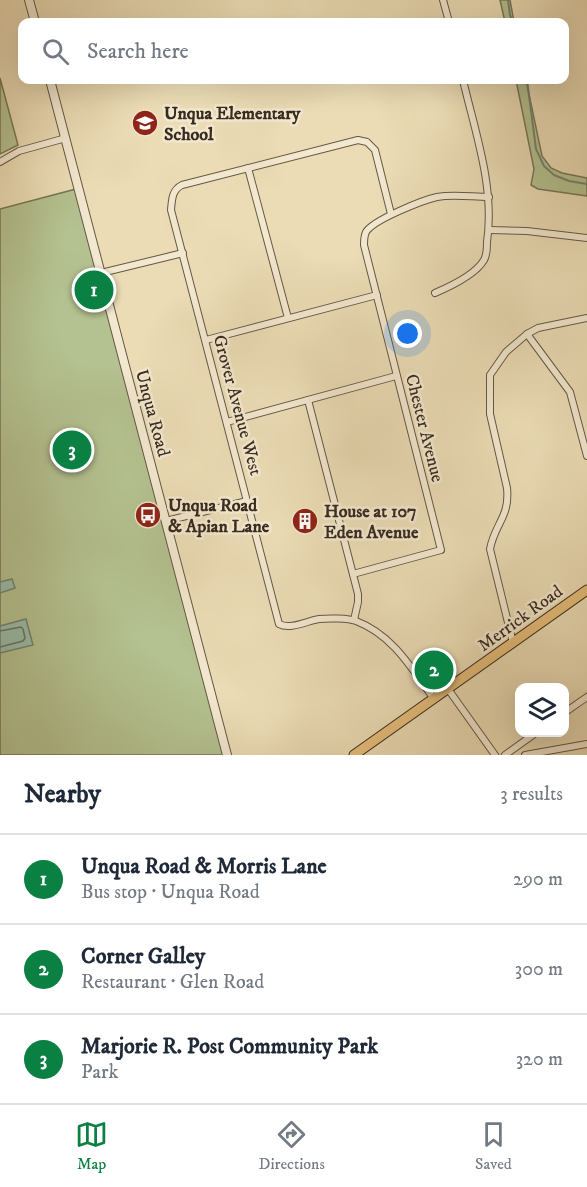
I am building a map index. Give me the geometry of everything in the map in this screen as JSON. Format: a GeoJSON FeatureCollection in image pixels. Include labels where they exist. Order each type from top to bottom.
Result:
{"type":"FeatureCollection","features":[{"type":"Feature","properties":{"kind":"main road","name":"Merrick Road"},"geometry":{"type":"LineString","coordinates":[[354,755],[587,590]]}},
{"type":"Feature","properties":{"kind":"street"},"geometry":{"type":"LineString","coordinates":[[29,0],[34,18]]}},
{"type":"Feature","properties":{"kind":"street"},"geometry":{"type":"LineString","coordinates":[[443,0],[447,18]]}},
{"type":"Feature","properties":{"kind":"street","name":"Unqua Road"},"geometry":{"type":"LineString","coordinates":[[51,84],[227,755]]}},
{"type":"Feature","properties":{"kind":"street"},"geometry":{"type":"LineString","coordinates":[[435,293],[449,287],[477,268],[485,259],[489,230],[486,175],[463,84]]}},
{"type":"Feature","properties":{"kind":"street"},"geometry":{"type":"LineString","coordinates":[[0,162],[19,151],[66,138]]}},
{"type":"Feature","properties":{"kind":"street"},"geometry":{"type":"LineString","coordinates":[[288,318],[248,168],[348,142],[358,140],[367,142],[375,150],[391,214]]}},
{"type":"Feature","properties":{"kind":"street","name":"Grover Avenue West"},"geometry":{"type":"LineString","coordinates":[[248,168],[182,185],[175,190],[171,210],[277,621],[281,626],[288,626],[322,619],[354,620]]}},
{"type":"Feature","properties":{"kind":"street","name":"Chester Avenue"},"geometry":{"type":"LineString","coordinates":[[353,574],[441,550],[364,245],[366,231],[373,224],[391,214],[437,197],[489,197]]}},
{"type":"Feature","properties":{"kind":"street"},"geometry":{"type":"LineString","coordinates":[[489,230],[527,231],[587,238]]}},
{"type":"Feature","properties":{"kind":"street"},"geometry":{"type":"LineString","coordinates":[[101,273],[183,253]]}},
{"type":"Feature","properties":{"kind":"street"},"geometry":{"type":"LineString","coordinates":[[206,340],[376,295]]}},
{"type":"Feature","properties":{"kind":"street"},"geometry":{"type":"LineString","coordinates":[[513,643],[490,549],[492,538],[505,515],[508,500],[490,414],[490,375],[506,352],[527,334],[538,328],[587,318]]}},
{"type":"Feature","properties":{"kind":"street"},"geometry":{"type":"LineString","coordinates":[[527,334],[570,392],[587,456]]}},
{"type":"Feature","properties":{"kind":"street"},"geometry":{"type":"LineString","coordinates":[[227,422],[396,376]]}},
{"type":"Feature","properties":{"kind":"street"},"geometry":{"type":"LineString","coordinates":[[308,400],[358,594],[354,620],[377,632],[394,646],[434,699]]}},
{"type":"Feature","properties":{"kind":"street"},"geometry":{"type":"LineString","coordinates":[[166,521],[247,501]]}},
{"type":"Feature","properties":{"kind":"street"},"geometry":{"type":"LineString","coordinates":[[448,689],[495,755]]}},
{"type":"Feature","properties":{"kind":"street"},"geometry":{"type":"LineString","coordinates":[[569,710],[587,697]]}},
{"type":"Feature","properties":{"kind":"street"},"geometry":{"type":"LineString","coordinates":[[505,755],[530,737]]}},
{"type":"Feature","properties":{"kind":"street"},"geometry":{"type":"LineString","coordinates":[[525,755],[587,744]]}},
{"type":"Feature","properties":{"kind":"shaded area"},"geometry":{"type":"Polygon","coordinates":[[[500,0],[510,0],[513,18],[504,18],[500,0]]]}},
{"type":"Feature","properties":{"kind":"shaded area"},"geometry":{"type":"Polygon","coordinates":[[[0,78],[18,145],[0,154],[0,78]]]}},
{"type":"Feature","properties":{"kind":"shaded area"},"geometry":{"type":"Polygon","coordinates":[[[517,84],[527,84],[542,156],[551,168],[562,173],[587,178],[587,196],[538,189],[531,185],[534,169],[517,84]]]}},
{"type":"Feature","properties":{"kind":"shaded area"},"geometry":{"type":"Polygon","coordinates":[[[76,189],[224,755],[0,755],[0,209],[76,189]]]}},
{"type":"Feature","properties":{"kind":"water"},"geometry":{"type":"Polygon","coordinates":[[[12,579],[15,588],[0,593],[0,582],[12,579]]]}},
{"type":"Feature","properties":{"kind":"water"},"geometry":{"type":"Polygon","coordinates":[[[26,619],[33,645],[0,653],[0,626],[26,619]]]}},
{"type":"Feature","properties":{"kind":"waterway"},"geometry":{"type":"LineString","coordinates":[[508,0],[511,18]]}},
{"type":"Feature","properties":{"kind":"waterway"},"geometry":{"type":"LineString","coordinates":[[528,84],[536,149],[544,166],[554,175],[569,181],[587,184]]}},
{"type":"Feature","properties":{"kind":"place","name":"Unqua Elementary School"},"geometry":{"type":"Point","coordinates":[145,123]}},
{"type":"Feature","properties":{"kind":"place","name":"Unqua Road & Morris Lane"},"geometry":{"type":"Point","coordinates":[94,290]}},
{"type":"Feature","properties":{"kind":"place","name":"Marjorie R. Post Community Park"},"geometry":{"type":"Point","coordinates":[72,450]}},
{"type":"Feature","properties":{"kind":"place","name":"Unqua Road & Apian Lane"},"geometry":{"type":"Point","coordinates":[148,515]}},
{"type":"Feature","properties":{"kind":"place","name":"House at 107 Eden Avenue"},"geometry":{"type":"Point","coordinates":[305,521]}},
{"type":"Feature","properties":{"kind":"place","name":"Corner Galley"},"geometry":{"type":"Point","coordinates":[434,670]}}]}
